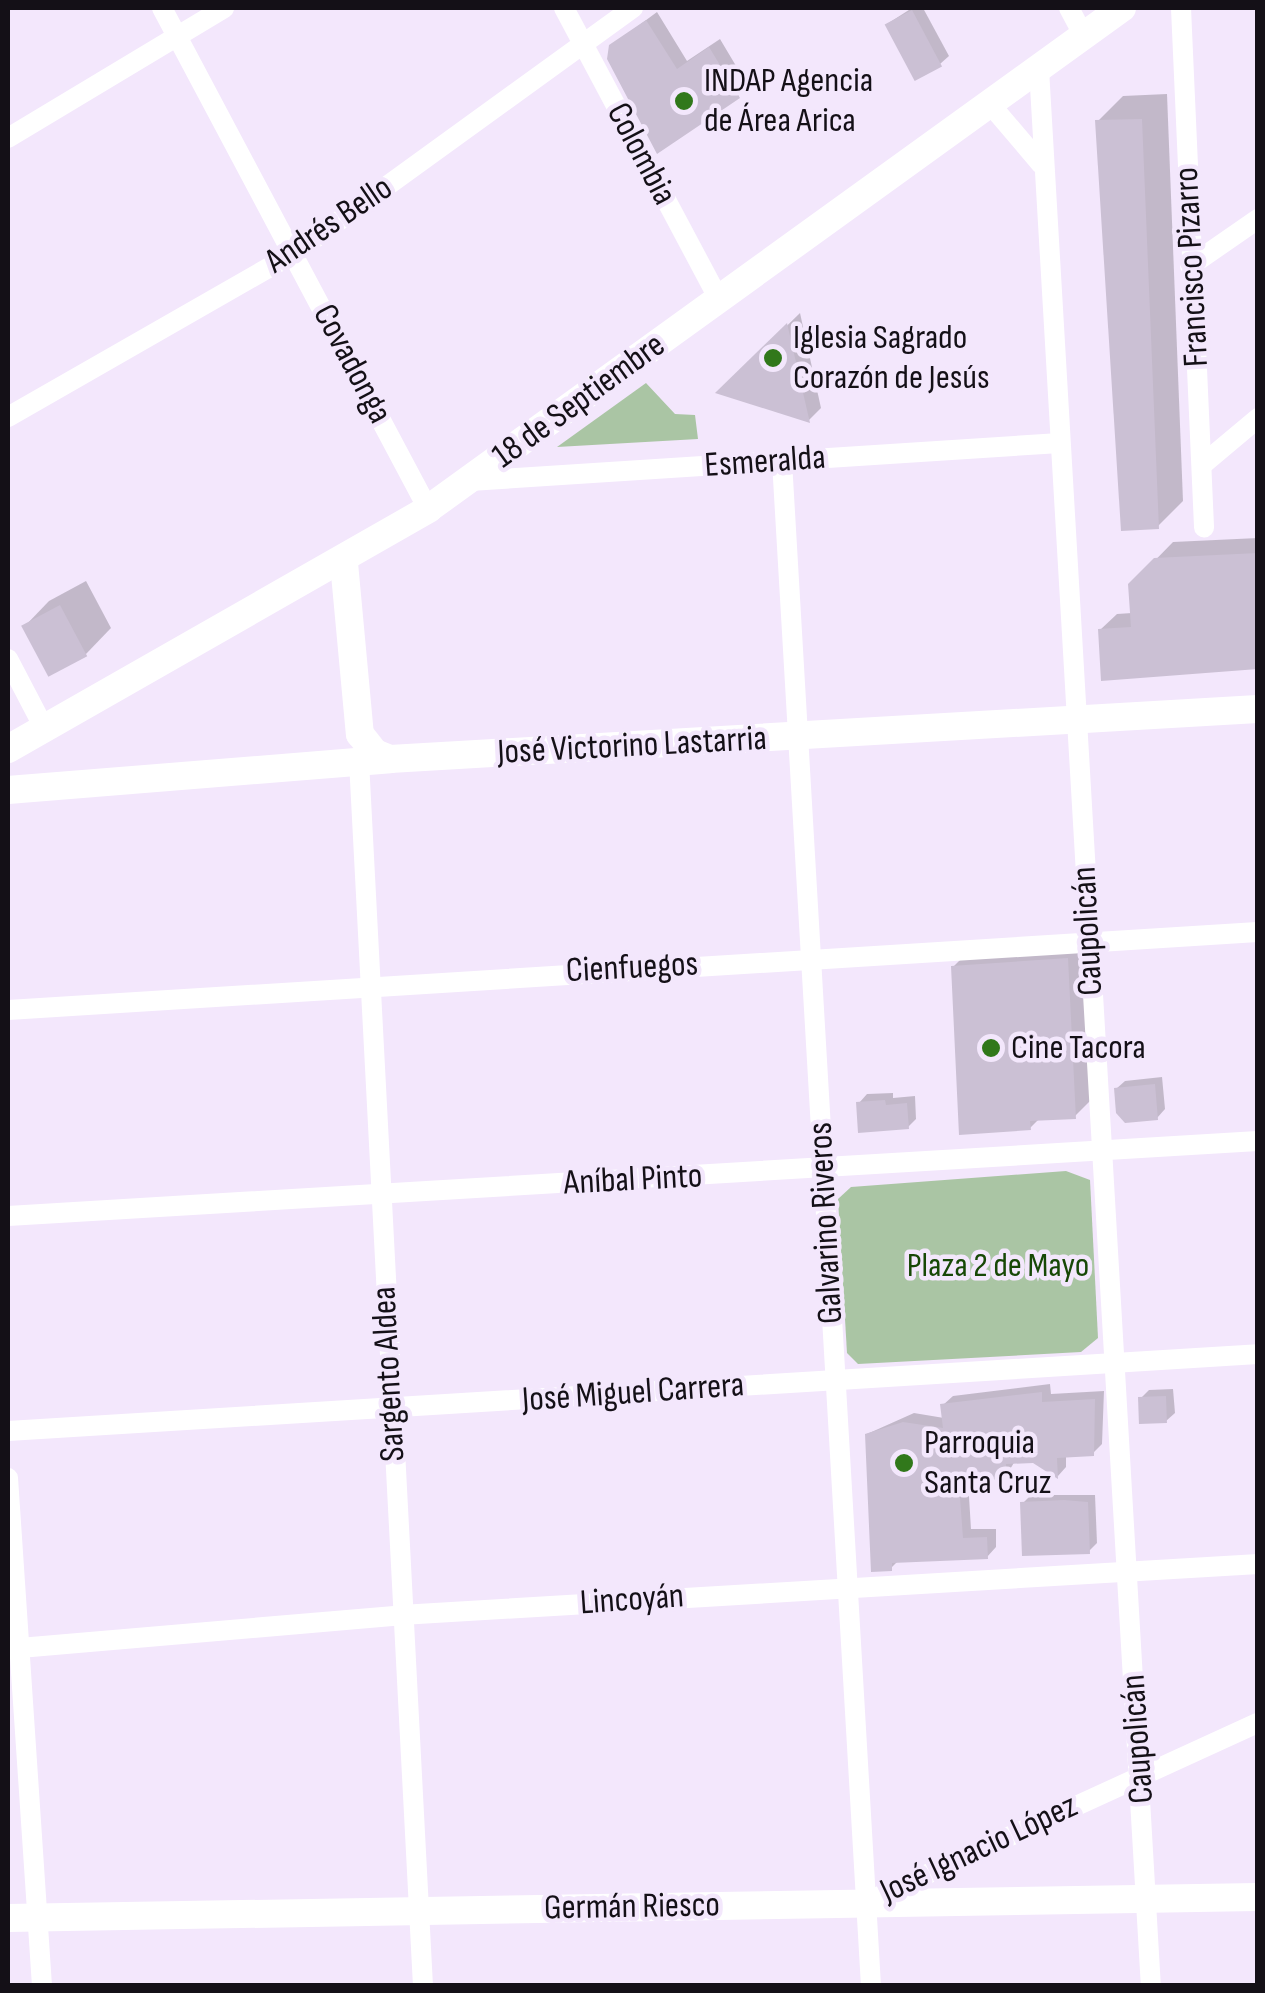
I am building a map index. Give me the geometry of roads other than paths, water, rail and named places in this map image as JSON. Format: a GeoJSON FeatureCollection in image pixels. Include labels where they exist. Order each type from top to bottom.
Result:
{"type":"FeatureCollection","features":[{"type":"Feature","properties":{"kind":"main road","name":"18 de Septiembre"},"geometry":{"type":"LineString","coordinates":[[8,750],[256,606],[344,563],[428,509],[1122,8]]}},
{"type":"Feature","properties":{"kind":"main road"},"geometry":{"type":"LineString","coordinates":[[344,563],[360,734],[374,753],[390,759]]}},
{"type":"Feature","properties":{"kind":"main road","name":"José Victorino Lastarria"},"geometry":{"type":"LineString","coordinates":[[8,790],[390,759],[1258,710]]}},
{"type":"Feature","properties":{"kind":"main road","name":"Germán Riesco"},"geometry":{"type":"LineString","coordinates":[[8,1918],[1258,1897]]}},
{"type":"Feature","properties":{"kind":"street","name":"Covadonga"},"geometry":{"type":"LineString","coordinates":[[162,8],[428,509]]}},
{"type":"Feature","properties":{"kind":"street"},"geometry":{"type":"LineString","coordinates":[[8,138],[180,39],[224,8]]}},
{"type":"Feature","properties":{"kind":"street","name":"Colombia"},"geometry":{"type":"LineString","coordinates":[[564,8],[719,300]]}},
{"type":"Feature","properties":{"kind":"street","name":"Andrés Bello"},"geometry":{"type":"LineString","coordinates":[[8,417],[293,254],[633,8]]}},
{"type":"Feature","properties":{"kind":"street"},"geometry":{"type":"LineString","coordinates":[[1069,8],[1084,36]]}},
{"type":"Feature","properties":{"kind":"street","name":"Francisco Pizarro"},"geometry":{"type":"LineString","coordinates":[[1181,8],[1204,527]]}},
{"type":"Feature","properties":{"kind":"street","name":"Caupolicán"},"geometry":{"type":"LineString","coordinates":[[1039,68],[1088,943],[1141,1774],[1150,1986]]}},
{"type":"Feature","properties":{"kind":"street","name":"Caupolicán"},"geometry":{"type":"LineString","coordinates":[[990,104],[1030,144],[1045,175]]}},
{"type":"Feature","properties":{"kind":"street"},"geometry":{"type":"LineString","coordinates":[[1190,266],[1258,220]]}},
{"type":"Feature","properties":{"kind":"street"},"geometry":{"type":"LineString","coordinates":[[1202,466],[1258,418]]}},
{"type":"Feature","properties":{"kind":"street","name":"Esmeralda"},"geometry":{"type":"LineString","coordinates":[[470,480],[1060,443]]}},
{"type":"Feature","properties":{"kind":"street","name":"Galvarino Riveros"},"geometry":{"type":"LineString","coordinates":[[782,461],[871,1986]]}},
{"type":"Feature","properties":{"kind":"street"},"geometry":{"type":"LineString","coordinates":[[8,659],[44,728]]}},
{"type":"Feature","properties":{"kind":"street","name":"Sargento Aldea"},"geometry":{"type":"LineString","coordinates":[[358,762],[423,1986]]}},
{"type":"Feature","properties":{"kind":"street","name":"Cienfuegos"},"geometry":{"type":"LineString","coordinates":[[8,1010],[370,983],[1258,932]]}},
{"type":"Feature","properties":{"kind":"street","name":"Aníbal Pinto"},"geometry":{"type":"LineString","coordinates":[[8,1216],[1258,1142]]}},
{"type":"Feature","properties":{"kind":"street","name":"José Miguel Carrera"},"geometry":{"type":"LineString","coordinates":[[8,1431],[1258,1354]]}},
{"type":"Feature","properties":{"kind":"street"},"geometry":{"type":"LineString","coordinates":[[8,1478],[13,1649],[42,1986]]}},
{"type":"Feature","properties":{"kind":"street","name":"Lincoyán"},"geometry":{"type":"LineString","coordinates":[[13,1649],[402,1615],[1258,1564]]}},
{"type":"Feature","properties":{"kind":"street","name":"José Ignacio López"},"geometry":{"type":"LineString","coordinates":[[866,1903],[1258,1722]]}},
{"type":"Feature","properties":{"kind":"place","name":"INDAP Agencia de Área Arica"},"geometry":{"type":"Point","coordinates":[684,101]}},
{"type":"Feature","properties":{"kind":"place","name":"Iglesia Sagrado Corazón de Jesús"},"geometry":{"type":"Point","coordinates":[773,358]}},
{"type":"Feature","properties":{"kind":"place","name":"Cine Tacora"},"geometry":{"type":"Point","coordinates":[991,1048]}},
{"type":"Feature","properties":{"kind":"place","name":"Parroquia Santa Cruz"},"geometry":{"type":"Point","coordinates":[904,1463]}},
{"type":"Feature","properties":{"kind":"park label","name":"Plaza 2 de Mayo"},"geometry":{"type":"Point","coordinates":[998,1266]}}]}
